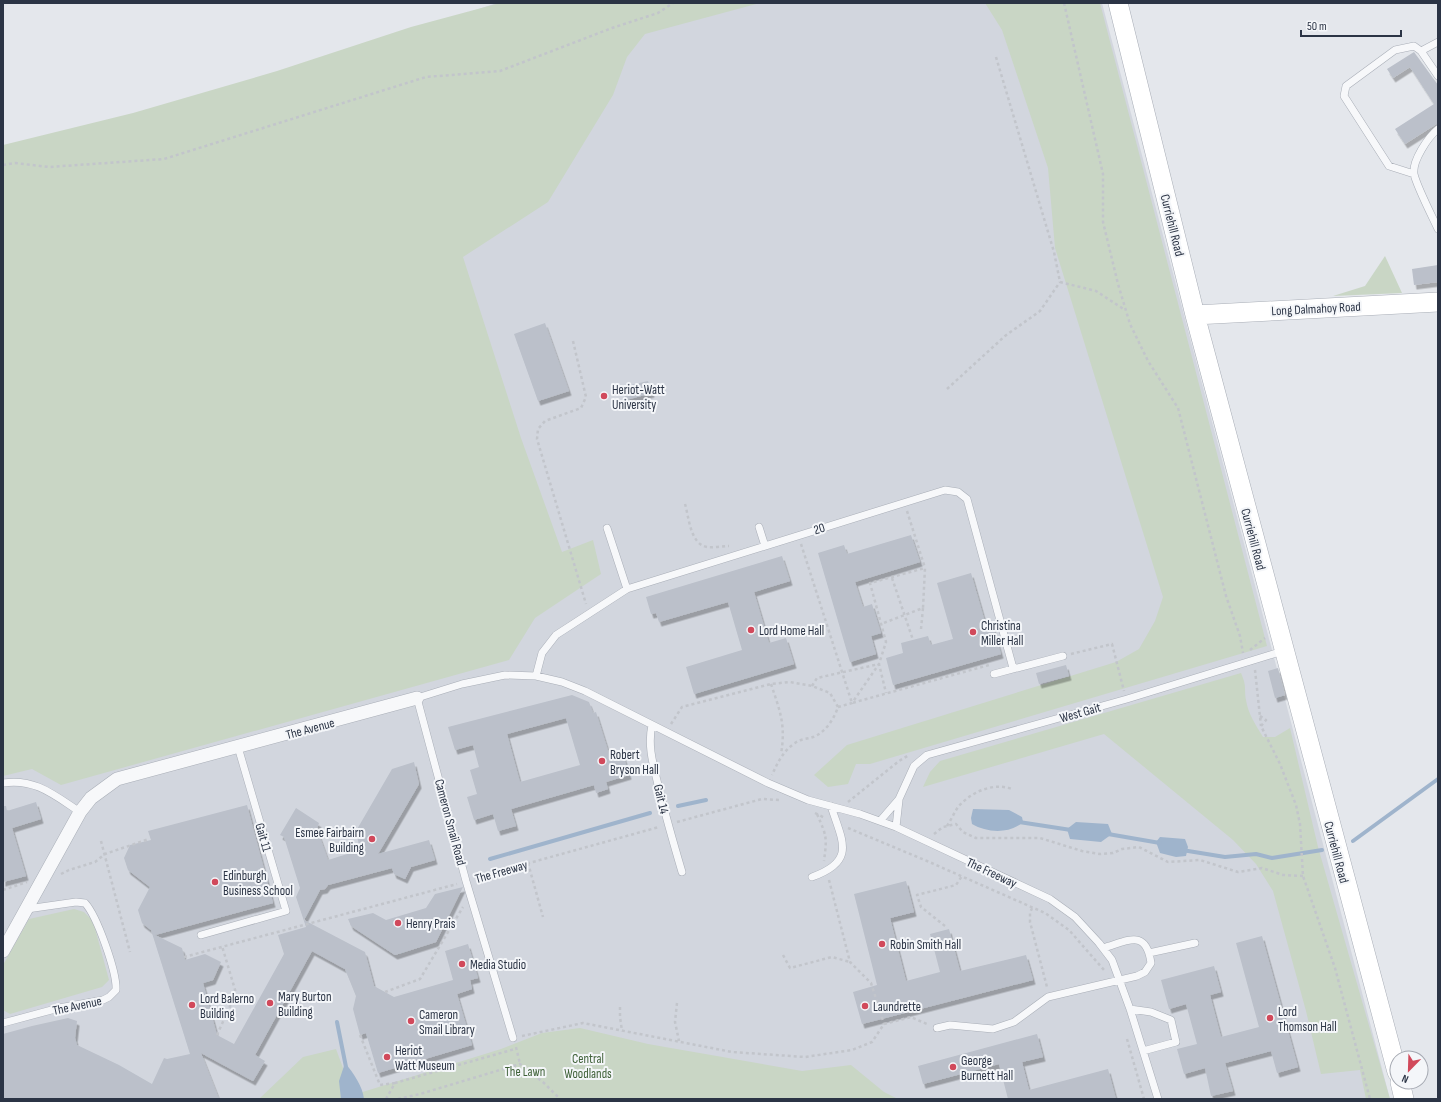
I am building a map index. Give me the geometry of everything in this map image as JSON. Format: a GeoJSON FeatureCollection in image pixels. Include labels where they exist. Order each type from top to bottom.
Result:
{"type":"FeatureCollection","features":[{"type":"Feature","properties":{"kind":"street","name":"Curriehill Road"},"geometry":{"type":"LineString","coordinates":[[1118,3],[1195,315],[1283,651],[1391,1050]]}},
{"type":"Feature","properties":{"kind":"street","name":"Long Dalmahoy Road"},"geometry":{"type":"LineString","coordinates":[[1195,315],[1438,302]]}},
{"type":"Feature","properties":{"kind":"street","name":"The Avenue"},"geometry":{"type":"LineString","coordinates":[[3,951],[80,812],[91,798],[117,779],[417,698]]}},
{"type":"Feature","properties":{"kind":"lane"},"geometry":{"type":"LineString","coordinates":[[1421,51],[1438,42]]}},
{"type":"Feature","properties":{"kind":"lane"},"geometry":{"type":"LineString","coordinates":[[1414,174],[1389,166],[1344,96],[1346,86],[1395,50],[1414,46],[1421,51],[1438,76]]}},
{"type":"Feature","properties":{"kind":"lane"},"geometry":{"type":"LineString","coordinates":[[1438,129],[1430,135],[1418,156],[1414,174],[1438,229]]}},
{"type":"Feature","properties":{"kind":"lane","name":"20"},"geometry":{"type":"LineString","coordinates":[[536,676],[542,653],[556,635],[627,589],[798,534],[945,490],[958,492],[967,499],[1013,668]]}},
{"type":"Feature","properties":{"kind":"lane"},"geometry":{"type":"LineString","coordinates":[[759,527],[764,546]]}},
{"type":"Feature","properties":{"kind":"lane"},"geometry":{"type":"LineString","coordinates":[[607,528],[627,589]]}},
{"type":"Feature","properties":{"kind":"lane","name":"West Gait"},"geometry":{"type":"LineString","coordinates":[[880,821],[899,799],[914,766],[927,755],[1254,662],[1283,651]]}},
{"type":"Feature","properties":{"kind":"lane"},"geometry":{"type":"LineString","coordinates":[[994,674],[1063,656]]}},
{"type":"Feature","properties":{"kind":"lane","name":"The Avenue"},"geometry":{"type":"LineString","coordinates":[[417,698],[484,678],[505,674],[536,676],[562,682],[585,691],[652,725]]}},
{"type":"Feature","properties":{"kind":"lane","name":"Cameron Smail Road"},"geometry":{"type":"LineString","coordinates":[[417,698],[466,881],[513,1038]]}},
{"type":"Feature","properties":{"kind":"lane"},"geometry":{"type":"LineString","coordinates":[[652,725],[768,783],[808,800],[831,806],[843,849],[841,858],[827,872],[812,877]]}},
{"type":"Feature","properties":{"kind":"lane","name":"Gait 14"},"geometry":{"type":"LineString","coordinates":[[652,725],[650,750],[668,824],[682,872]]}},
{"type":"Feature","properties":{"kind":"lane","name":"Gait 11"},"geometry":{"type":"LineString","coordinates":[[201,936],[286,911],[238,747]]}},
{"type":"Feature","properties":{"kind":"lane"},"geometry":{"type":"LineString","coordinates":[[3,783],[18,781],[29,782],[46,790],[80,812]]}},
{"type":"Feature","properties":{"kind":"lane","name":"West Gait"},"geometry":{"type":"LineString","coordinates":[[896,827],[899,799]]}},
{"type":"Feature","properties":{"kind":"lane","name":"The Freeway"},"geometry":{"type":"LineString","coordinates":[[831,806],[896,827],[1050,899],[1075,917],[1112,960],[1121,981],[1130,1009]]}},
{"type":"Feature","properties":{"kind":"lane","name":"The Avenue"},"geometry":{"type":"LineString","coordinates":[[3,1023],[59,1008],[103,1000],[109,998],[116,990],[113,972],[95,917],[85,903],[76,902],[26,909]]}},
{"type":"Feature","properties":{"kind":"lane"},"geometry":{"type":"LineString","coordinates":[[936,1028],[950,1025],[993,1029],[1014,1022],[1048,997],[1121,981],[1145,972],[1151,963],[1149,949],[1143,942],[1136,940],[1103,948]]}},
{"type":"Feature","properties":{"kind":"lane"},"geometry":{"type":"LineString","coordinates":[[1150,953],[1194,943]]}},
{"type":"Feature","properties":{"kind":"lane"},"geometry":{"type":"LineString","coordinates":[[1143,1051],[1176,1042],[1171,1020],[1151,1012],[1130,1009],[1143,1051],[1158,1099]]}},
{"type":"Feature","properties":{"kind":"path"},"geometry":{"type":"LineString","coordinates":[[3,165],[15,163],[48,166],[164,160],[426,76],[500,72],[612,28],[658,13],[673,3]]}},
{"type":"Feature","properties":{"kind":"path"},"geometry":{"type":"LineString","coordinates":[[1064,3],[1103,174],[1103,222],[1126,310],[1130,324],[1148,361],[1178,408],[1226,596],[1240,636],[1244,655],[1254,662],[1261,726],[1280,764],[1296,805],[1303,876],[1335,968],[1370,1099]]}},
{"type":"Feature","properties":{"kind":"path"},"geometry":{"type":"LineString","coordinates":[[947,389],[993,346],[1040,310],[1060,282],[1054,252],[996,57]]}},
{"type":"Feature","properties":{"kind":"path"},"geometry":{"type":"LineString","coordinates":[[1060,282],[1096,291],[1126,310]]}},
{"type":"Feature","properties":{"kind":"path"},"geometry":{"type":"LineString","coordinates":[[573,341],[586,397],[584,403],[581,408],[545,421],[538,429],[537,440],[588,614]]}},
{"type":"Feature","properties":{"kind":"path"},"geometry":{"type":"LineString","coordinates":[[905,502],[925,568],[924,608],[921,629]]}},
{"type":"Feature","properties":{"kind":"path"},"geometry":{"type":"LineString","coordinates":[[685,504],[694,538],[700,544],[707,547],[746,544],[748,551]]}},
{"type":"Feature","properties":{"kind":"path"},"geometry":{"type":"LineString","coordinates":[[798,534],[852,703]]}},
{"type":"Feature","properties":{"kind":"path"},"geometry":{"type":"LineString","coordinates":[[852,703],[879,664],[886,642],[870,583],[925,568]]}},
{"type":"Feature","properties":{"kind":"path"},"geometry":{"type":"LineString","coordinates":[[892,578],[913,640]]}},
{"type":"Feature","properties":{"kind":"path"},"geometry":{"type":"LineString","coordinates":[[882,624],[924,608]]}},
{"type":"Feature","properties":{"kind":"path"},"geometry":{"type":"LineString","coordinates":[[1063,656],[1112,644],[1127,699]]}},
{"type":"Feature","properties":{"kind":"path"},"geometry":{"type":"LineString","coordinates":[[781,755],[796,742],[815,736],[825,729],[838,707],[1011,660]]}},
{"type":"Feature","properties":{"kind":"path"},"geometry":{"type":"LineString","coordinates":[[879,664],[886,693]]}},
{"type":"Feature","properties":{"kind":"path"},"geometry":{"type":"LineString","coordinates":[[812,686],[817,678],[879,664]]}},
{"type":"Feature","properties":{"kind":"path"},"geometry":{"type":"LineString","coordinates":[[669,726],[682,707],[771,684],[790,682],[812,686],[830,693],[838,707]]}},
{"type":"Feature","properties":{"kind":"path"},"geometry":{"type":"LineString","coordinates":[[762,799],[781,755],[784,736],[781,715],[771,684]]}},
{"type":"Feature","properties":{"kind":"path"},"geometry":{"type":"LineString","coordinates":[[1259,716],[1266,720],[1261,726]]}},
{"type":"Feature","properties":{"kind":"path"},"geometry":{"type":"LineString","coordinates":[[947,826],[959,806],[982,789],[1003,786],[1012,789]]}},
{"type":"Feature","properties":{"kind":"path","name":"The Freeway"},"geometry":{"type":"LineString","coordinates":[[184,957],[762,799],[782,800]]}},
{"type":"Feature","properties":{"kind":"path"},"geometry":{"type":"LineString","coordinates":[[810,811],[1045,913],[1069,930],[1106,972],[1110,984]]}},
{"type":"Feature","properties":{"kind":"path"},"geometry":{"type":"LineString","coordinates":[[817,814],[825,833],[827,846],[824,861],[850,962]]}},
{"type":"Feature","properties":{"kind":"path"},"geometry":{"type":"LineString","coordinates":[[929,842],[933,835],[947,826],[956,824],[963,832],[976,838],[1040,838],[1082,851],[1100,854],[1113,854],[1122,849],[1139,847],[1168,862],[1200,860],[1238,872],[1262,868],[1283,875],[1303,876]]}},
{"type":"Feature","properties":{"kind":"path"},"geometry":{"type":"LineString","coordinates":[[57,877],[68,870],[95,862],[105,854],[148,839]]}},
{"type":"Feature","properties":{"kind":"path"},"geometry":{"type":"LineString","coordinates":[[101,841],[130,952]]}},
{"type":"Feature","properties":{"kind":"path"},"geometry":{"type":"LineString","coordinates":[[528,863],[542,917]]}},
{"type":"Feature","properties":{"kind":"path"},"geometry":{"type":"LineString","coordinates":[[945,926],[921,907],[917,895],[956,885],[962,876]]}},
{"type":"Feature","properties":{"kind":"path"},"geometry":{"type":"LineString","coordinates":[[3,890],[29,882],[39,885]]}},
{"type":"Feature","properties":{"kind":"path"},"geometry":{"type":"LineString","coordinates":[[385,992],[420,979],[471,895]]}},
{"type":"Feature","properties":{"kind":"path"},"geometry":{"type":"LineString","coordinates":[[1032,908],[1030,913],[1030,922],[1049,995],[1048,997]]}},
{"type":"Feature","properties":{"kind":"path"},"geometry":{"type":"LineString","coordinates":[[217,1035],[236,993],[222,946]]}},
{"type":"Feature","properties":{"kind":"path"},"geometry":{"type":"LineString","coordinates":[[783,955],[790,968],[832,957],[850,962],[871,983],[884,1024]]}},
{"type":"Feature","properties":{"kind":"path"},"geometry":{"type":"LineString","coordinates":[[677,1003],[675,1022],[679,1041]]}},
{"type":"Feature","properties":{"kind":"path"},"geometry":{"type":"LineString","coordinates":[[620,1006],[622,1031]]}},
{"type":"Feature","properties":{"kind":"path"},"geometry":{"type":"LineString","coordinates":[[560,1099],[544,1083],[520,1064],[513,1038],[583,1023],[732,1052],[805,1057],[852,1050],[872,1042],[884,1024],[911,1017],[936,1028]]}},
{"type":"Feature","properties":{"kind":"path"},"geometry":{"type":"LineString","coordinates":[[1126,1034],[1144,1099]]}},
{"type":"Feature","properties":{"kind":"path"},"geometry":{"type":"LineString","coordinates":[[360,1035],[380,1085],[395,1083],[516,1049]]}},
{"type":"Feature","properties":{"kind":"path"},"geometry":{"type":"LineString","coordinates":[[398,1099],[420,1094],[520,1064]]}},
{"type":"Feature","properties":{"kind":"path"},"geometry":{"type":"LineString","coordinates":[[386,1099],[395,1083]]}},
{"type":"Feature","properties":{"kind":"path"},"geometry":{"type":"LineString","coordinates":[[419,1099],[420,1094]]}},
{"type":"Feature","properties":{"kind":"shaded area","name":"Heriot-Watt University"},"geometry":{"type":"Polygon","coordinates":[[[497,3],[1102,3],[1390,1099],[3,1099],[3,164],[497,3]]]}},
{"type":"Feature","properties":{"kind":"green space"},"geometry":{"type":"Polygon","coordinates":[[[500,3],[760,3],[645,34],[627,57],[613,95],[548,202],[463,257],[521,438],[562,552],[593,540],[601,574],[535,618],[509,660],[61,785],[32,769],[3,776],[3,145],[133,113],[277,71],[411,27],[500,3]]]}},
{"type":"Feature","properties":{"kind":"green space"},"geometry":{"type":"Polygon","coordinates":[[[985,3],[1100,3],[1267,646],[870,764],[856,764],[848,784],[828,787],[814,775],[847,745],[1116,662],[1139,649],[1155,621],[1163,597],[1055,248],[1048,168],[1002,30],[985,3]]]}},
{"type":"Feature","properties":{"kind":"green space"},"geometry":{"type":"Polygon","coordinates":[[[1385,256],[1402,293],[1333,296],[1365,286],[1385,256]]]}},
{"type":"Feature","properties":{"kind":"green space"},"geometry":{"type":"Polygon","coordinates":[[[1241,673],[1245,684],[1246,700],[1249,710],[1263,737],[1275,737],[1290,728],[1318,847],[1390,1099],[1366,1099],[1360,1070],[1321,1074],[1306,1011],[1273,891],[1256,864],[1233,840],[1104,734],[923,787],[930,772],[940,761],[1241,673]]]}},
{"type":"Feature","properties":{"kind":"green space"},"geometry":{"type":"Polygon","coordinates":[[[74,909],[84,912],[93,921],[109,980],[102,987],[10,1014],[3,1010],[3,965],[29,919],[74,909]]]}},
{"type":"Feature","properties":{"kind":"green space"},"geometry":{"type":"Polygon","coordinates":[[[580,1028],[648,1044],[802,1071],[851,1065],[884,1092],[898,1099],[259,1099],[303,1057],[336,1049],[353,1095],[501,1049],[542,1033],[580,1028]]]}},
{"type":"Feature","properties":{"kind":"water"},"geometry":{"type":"Polygon","coordinates":[[[973,809],[1009,810],[1022,817],[1023,822],[1012,829],[998,831],[984,829],[972,824],[971,818],[973,809]]]}},
{"type":"Feature","properties":{"kind":"water"},"geometry":{"type":"Polygon","coordinates":[[[1076,822],[1108,824],[1112,834],[1101,842],[1070,839],[1067,829],[1076,822]]]}},
{"type":"Feature","properties":{"kind":"water"},"geometry":{"type":"Polygon","coordinates":[[[1160,837],[1185,839],[1188,847],[1186,856],[1176,857],[1160,853],[1156,842],[1160,837]]]}},
{"type":"Feature","properties":{"kind":"water"},"geometry":{"type":"Polygon","coordinates":[[[345,1063],[357,1080],[362,1090],[364,1099],[341,1099],[339,1081],[345,1063]]]}},
{"type":"Feature","properties":{"kind":"building"},"geometry":{"type":"Polygon","coordinates":[[[1414,52],[1438,85],[1438,123],[1405,144],[1395,129],[1434,104],[1410,67],[1393,78],[1387,69],[1414,52]]]}},
{"type":"Feature","properties":{"kind":"building"},"geometry":{"type":"Polygon","coordinates":[[[1438,265],[1438,282],[1414,285],[1412,269],[1438,265]]]}},
{"type":"Feature","properties":{"kind":"building"},"geometry":{"type":"Polygon","coordinates":[[[545,323],[569,391],[538,401],[514,334],[545,323]]]}},
{"type":"Feature","properties":{"kind":"building"},"geometry":{"type":"Polygon","coordinates":[[[648,381],[652,393],[626,400],[622,387],[648,381]]]}},
{"type":"Feature","properties":{"kind":"building"},"geometry":{"type":"Polygon","coordinates":[[[911,535],[920,562],[855,582],[863,607],[872,604],[881,633],[871,636],[876,654],[850,662],[818,553],[844,545],[847,554],[911,535]]]}},
{"type":"Feature","properties":{"kind":"building","name":"Lord Home Hall"},"geometry":{"type":"Polygon","coordinates":[[[782,556],[790,581],[754,592],[769,643],[786,638],[794,664],[694,694],[686,667],[742,650],[728,602],[659,622],[656,613],[651,614],[646,597],[782,556]]]}},
{"type":"Feature","properties":{"kind":"building","name":"Christina Miller Hall"},"geometry":{"type":"Polygon","coordinates":[[[971,573],[987,629],[993,627],[1001,654],[893,685],[886,658],[903,653],[901,643],[928,636],[931,645],[953,639],[937,583],[971,573]]]}},
{"type":"Feature","properties":{"kind":"building"},"geometry":{"type":"Polygon","coordinates":[[[1066,665],[1069,676],[1039,684],[1036,673],[1066,665]]]}},
{"type":"Feature","properties":{"kind":"building"},"geometry":{"type":"Polygon","coordinates":[[[1278,668],[1285,695],[1275,698],[1268,671],[1278,668]]]}},
{"type":"Feature","properties":{"kind":"building","name":"Robert Bryson Hall"},"geometry":{"type":"Polygon","coordinates":[[[572,695],[589,702],[593,713],[596,712],[610,757],[623,754],[629,775],[606,782],[608,789],[596,793],[594,785],[511,809],[516,826],[498,831],[493,814],[474,820],[467,797],[477,794],[470,770],[479,767],[473,745],[455,750],[448,727],[572,695]],[[566,718],[507,734],[520,782],[580,765],[566,718]]]}},
{"type":"Feature","properties":{"kind":"building"},"geometry":{"type":"Polygon","coordinates":[[[414,762],[419,784],[378,854],[429,840],[435,860],[411,867],[405,879],[394,874],[392,868],[328,885],[325,889],[320,890],[304,920],[365,952],[374,986],[394,997],[453,980],[445,951],[468,944],[478,978],[470,980],[472,989],[457,994],[472,1045],[378,1073],[366,1033],[360,1035],[353,1009],[356,996],[345,969],[312,951],[255,1055],[265,1061],[253,1081],[201,1053],[219,1099],[3,1099],[3,1034],[32,1026],[68,1018],[77,1021],[75,1038],[77,1045],[119,1065],[152,1084],[164,1058],[167,1059],[190,1054],[151,930],[142,923],[138,910],[150,887],[128,870],[124,858],[130,845],[151,840],[148,831],[247,805],[273,903],[155,935],[182,948],[185,960],[205,954],[221,962],[213,980],[203,983],[217,1035],[234,1044],[284,954],[278,935],[306,927],[296,897],[300,888],[284,837],[280,835],[296,808],[319,823],[317,829],[328,860],[360,850],[356,831],[392,769],[414,762]]]}},
{"type":"Feature","properties":{"kind":"building"},"geometry":{"type":"Polygon","coordinates":[[[36,802],[41,819],[12,828],[26,876],[3,882],[3,806],[6,806],[7,811],[36,802]]]}},
{"type":"Feature","properties":{"kind":"building","name":"Robin Smith Hall"},"geometry":{"type":"Polygon","coordinates":[[[906,881],[914,912],[890,918],[906,981],[940,972],[930,934],[949,929],[960,971],[1026,955],[1033,980],[862,1024],[853,992],[877,985],[854,894],[906,881]]]}},
{"type":"Feature","properties":{"kind":"building","name":"Henry Prais"},"geometry":{"type":"Polygon","coordinates":[[[463,887],[436,942],[395,955],[351,926],[348,919],[373,913],[386,920],[426,908],[435,894],[463,887]]]}},
{"type":"Feature","properties":{"kind":"building","name":"Lord Thomson Hall"},"geometry":{"type":"Polygon","coordinates":[[[1262,936],[1298,1067],[1277,1073],[1271,1051],[1225,1063],[1233,1091],[1211,1096],[1205,1068],[1184,1074],[1177,1049],[1197,1044],[1186,1004],[1169,1009],[1161,980],[1214,966],[1221,992],[1210,995],[1221,1037],[1259,1027],[1236,943],[1262,936]]]}},
{"type":"Feature","properties":{"kind":"building","name":"George Burnett Hall"},"geometry":{"type":"Polygon","coordinates":[[[1037,1034],[1043,1057],[1022,1062],[1029,1090],[1108,1069],[1116,1099],[1008,1099],[999,1064],[923,1084],[918,1066],[1037,1034]]]}},
{"type":"Feature","properties":{"kind":"waterway"},"geometry":{"type":"LineString","coordinates":[[1353,841],[1438,779]]}},
{"type":"Feature","properties":{"kind":"waterway"},"geometry":{"type":"LineString","coordinates":[[678,806],[706,800]]}},
{"type":"Feature","properties":{"kind":"waterway"},"geometry":{"type":"LineString","coordinates":[[490,859],[650,813]]}},
{"type":"Feature","properties":{"kind":"waterway"},"geometry":{"type":"LineString","coordinates":[[1019,822],[1071,830]]}},
{"type":"Feature","properties":{"kind":"waterway"},"geometry":{"type":"LineString","coordinates":[[1108,834],[1160,843]]}},
{"type":"Feature","properties":{"kind":"waterway"},"geometry":{"type":"LineString","coordinates":[[1182,850],[1225,857],[1256,854],[1272,858],[1322,850]]}},
{"type":"Feature","properties":{"kind":"waterway"},"geometry":{"type":"LineString","coordinates":[[337,1022],[346,1067]]}},
{"type":"Feature","properties":{"kind":"place","name":"Heriot-Watt University"},"geometry":{"type":"Point","coordinates":[604,396]}},
{"type":"Feature","properties":{"kind":"place","name":"Lord Home Hall"},"geometry":{"type":"Point","coordinates":[751,630]}},
{"type":"Feature","properties":{"kind":"place","name":"Christina Miller Hall"},"geometry":{"type":"Point","coordinates":[973,632]}},
{"type":"Feature","properties":{"kind":"place","name":"Robert Bryson Hall"},"geometry":{"type":"Point","coordinates":[602,761]}},
{"type":"Feature","properties":{"kind":"place","name":"Esmee Fairbairn Building"},"geometry":{"type":"Point","coordinates":[372,839]}},
{"type":"Feature","properties":{"kind":"place","name":"Edinburgh Business School"},"geometry":{"type":"Point","coordinates":[215,882]}},
{"type":"Feature","properties":{"kind":"place","name":"Henry Prais"},"geometry":{"type":"Point","coordinates":[398,923]}},
{"type":"Feature","properties":{"kind":"place","name":"Robin Smith Hall"},"geometry":{"type":"Point","coordinates":[882,944]}},
{"type":"Feature","properties":{"kind":"place","name":"Media Studio"},"geometry":{"type":"Point","coordinates":[462,964]}},
{"type":"Feature","properties":{"kind":"place","name":"Mary Burton Building"},"geometry":{"type":"Point","coordinates":[270,1003]}},
{"type":"Feature","properties":{"kind":"place","name":"Lord Balerno Building"},"geometry":{"type":"Point","coordinates":[192,1005]}},
{"type":"Feature","properties":{"kind":"place","name":"Laundrette"},"geometry":{"type":"Point","coordinates":[865,1006]}},
{"type":"Feature","properties":{"kind":"place","name":"Lord Thomson Hall"},"geometry":{"type":"Point","coordinates":[1270,1018]}},
{"type":"Feature","properties":{"kind":"place","name":"Cameron Smail Library"},"geometry":{"type":"Point","coordinates":[411,1021]}},
{"type":"Feature","properties":{"kind":"place","name":"Heriot Watt Museum"},"geometry":{"type":"Point","coordinates":[387,1057]}},
{"type":"Feature","properties":{"kind":"place","name":"George Burnett Hall"},"geometry":{"type":"Point","coordinates":[953,1067]}},
{"type":"Feature","properties":{"kind":"park label","name":"Central Woodlands"},"geometry":{"type":"Point","coordinates":[588,1066]}},
{"type":"Feature","properties":{"kind":"park label","name":"The Lawn"},"geometry":{"type":"Point","coordinates":[525,1071]}}]}
